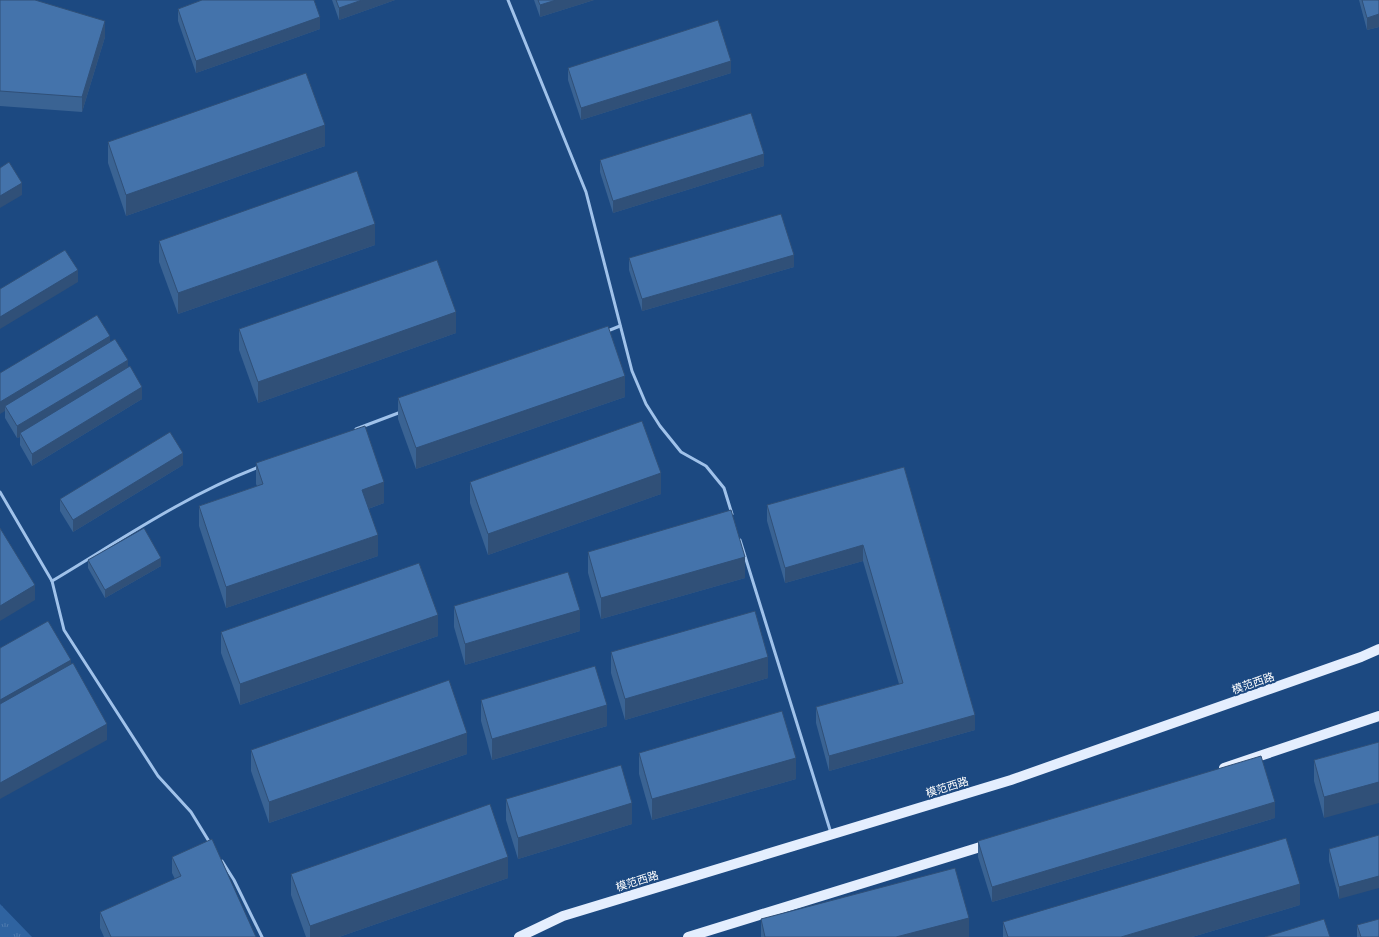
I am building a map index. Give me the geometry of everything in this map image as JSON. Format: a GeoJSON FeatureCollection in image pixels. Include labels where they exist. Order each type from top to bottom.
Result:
{"type":"FeatureCollection","features":[{"type":"Feature","properties":{"kind":"main road","name":"模范西路"},"geometry":{"type":"LineString","coordinates":[[519,937],[563,916],[1011,780],[1362,657],[1379,649]]}},
{"type":"Feature","properties":{"kind":"main road"},"geometry":{"type":"LineString","coordinates":[[1218,770],[1379,716]]}},
{"type":"Feature","properties":{"kind":"main road"},"geometry":{"type":"LineString","coordinates":[[688,937],[1001,841]]}},
{"type":"Feature","properties":{"kind":"lane"},"geometry":{"type":"LineString","coordinates":[[508,0],[586,192],[632,372],[646,404],[660,426],[682,452],[706,466],[724,488],[733,518]]}},
{"type":"Feature","properties":{"kind":"lane"},"geometry":{"type":"LineString","coordinates":[[598,334],[620,326]]}},
{"type":"Feature","properties":{"kind":"lane"},"geometry":{"type":"LineString","coordinates":[[355,430],[406,409]]}},
{"type":"Feature","properties":{"kind":"lane"},"geometry":{"type":"LineString","coordinates":[[52,581],[169,512],[237,476],[266,464]]}},
{"type":"Feature","properties":{"kind":"lane"},"geometry":{"type":"LineString","coordinates":[[0,492],[52,581],[64,630],[158,776],[191,812],[214,849]]}},
{"type":"Feature","properties":{"kind":"lane"},"geometry":{"type":"LineString","coordinates":[[738,533],[832,834]]}},
{"type":"Feature","properties":{"kind":"lane"},"geometry":{"type":"LineString","coordinates":[[218,856],[234,880],[262,937]]}},
{"type":"Feature","properties":{"kind":"green space"},"geometry":{"type":"Polygon","coordinates":[[[0,904],[32,937],[0,937],[0,904]]]}},
{"type":"Feature","properties":{"kind":"building"},"geometry":{"type":"Polygon","coordinates":[[[0,0],[35,0],[105,21],[82,97],[0,91],[0,0]]]}},
{"type":"Feature","properties":{"kind":"building"},"geometry":{"type":"Polygon","coordinates":[[[202,0],[314,0],[320,17],[196,61],[178,9],[202,0]]]}},
{"type":"Feature","properties":{"kind":"building"},"geometry":{"type":"Polygon","coordinates":[[[336,0],[362,0],[339,8],[336,0]]]}},
{"type":"Feature","properties":{"kind":"building"},"geometry":{"type":"Polygon","coordinates":[[[538,0],[556,0],[540,5],[538,0]]]}},
{"type":"Feature","properties":{"kind":"building"},"geometry":{"type":"Polygon","coordinates":[[[1362,0],[1379,0],[1379,14],[1367,18],[1362,0]]]}},
{"type":"Feature","properties":{"kind":"building"},"geometry":{"type":"Polygon","coordinates":[[[718,20],[731,61],[581,108],[568,68],[718,20]]]}},
{"type":"Feature","properties":{"kind":"building"},"geometry":{"type":"Polygon","coordinates":[[[306,73],[325,125],[126,195],[108,142],[306,73]]]}},
{"type":"Feature","properties":{"kind":"building"},"geometry":{"type":"Polygon","coordinates":[[[751,113],[764,154],[613,201],[600,160],[751,113]]]}},
{"type":"Feature","properties":{"kind":"building"},"geometry":{"type":"Polygon","coordinates":[[[9,162],[22,183],[0,196],[0,168],[9,162]]]}},
{"type":"Feature","properties":{"kind":"building"},"geometry":{"type":"Polygon","coordinates":[[[357,171],[375,224],[178,293],[159,241],[357,171]]]}},
{"type":"Feature","properties":{"kind":"building"},"geometry":{"type":"Polygon","coordinates":[[[781,214],[794,255],[642,299],[629,258],[781,214]]]}},
{"type":"Feature","properties":{"kind":"building"},"geometry":{"type":"Polygon","coordinates":[[[65,250],[78,270],[0,317],[0,289],[65,250]]]}},
{"type":"Feature","properties":{"kind":"building"},"geometry":{"type":"Polygon","coordinates":[[[437,260],[456,312],[258,382],[239,329],[437,260]]]}},
{"type":"Feature","properties":{"kind":"building"},"geometry":{"type":"Polygon","coordinates":[[[97,315],[110,336],[0,402],[0,373],[97,315]]]}},
{"type":"Feature","properties":{"kind":"building"},"geometry":{"type":"Polygon","coordinates":[[[608,326],[625,376],[416,448],[398,398],[608,326]]]}},
{"type":"Feature","properties":{"kind":"building"},"geometry":{"type":"Polygon","coordinates":[[[115,339],[128,360],[17,426],[5,406],[115,339]]]}},
{"type":"Feature","properties":{"kind":"building"},"geometry":{"type":"Polygon","coordinates":[[[130,366],[142,387],[32,454],[20,433],[130,366]]]}},
{"type":"Feature","properties":{"kind":"building"},"geometry":{"type":"Polygon","coordinates":[[[642,421],[661,473],[488,534],[470,482],[642,421]]]}},
{"type":"Feature","properties":{"kind":"building"},"geometry":{"type":"Polygon","coordinates":[[[365,426],[384,482],[362,490],[378,535],[226,587],[199,506],[263,484],[256,463],[365,426]]]}},
{"type":"Feature","properties":{"kind":"building"},"geometry":{"type":"Polygon","coordinates":[[[170,432],[183,453],[73,520],[60,499],[170,432]]]}},
{"type":"Feature","properties":{"kind":"building"},"geometry":{"type":"Polygon","coordinates":[[[904,467],[975,715],[829,756],[816,707],[903,683],[863,545],[785,568],[767,505],[904,467]]]}},
{"type":"Feature","properties":{"kind":"building"},"geometry":{"type":"Polygon","coordinates":[[[731,510],[745,557],[601,598],[588,552],[731,510]]]}},
{"type":"Feature","properties":{"kind":"building"},"geometry":{"type":"Polygon","coordinates":[[[0,528],[35,585],[0,606],[0,528]]]}},
{"type":"Feature","properties":{"kind":"building"},"geometry":{"type":"Polygon","coordinates":[[[144,528],[161,558],[105,590],[88,560],[144,528]]]}},
{"type":"Feature","properties":{"kind":"building"},"geometry":{"type":"Polygon","coordinates":[[[419,563],[438,615],[240,684],[221,632],[419,563]]]}},
{"type":"Feature","properties":{"kind":"building"},"geometry":{"type":"Polygon","coordinates":[[[568,572],[580,610],[465,644],[454,606],[568,572]]]}},
{"type":"Feature","properties":{"kind":"building"},"geometry":{"type":"Polygon","coordinates":[[[755,611],[768,657],[625,699],[611,652],[755,611]]]}},
{"type":"Feature","properties":{"kind":"building"},"geometry":{"type":"Polygon","coordinates":[[[48,621],[71,660],[0,700],[0,648],[48,621]]]}},
{"type":"Feature","properties":{"kind":"building"},"geometry":{"type":"Polygon","coordinates":[[[73,663],[107,724],[0,783],[0,704],[73,663]]]}},
{"type":"Feature","properties":{"kind":"building"},"geometry":{"type":"Polygon","coordinates":[[[595,666],[607,705],[492,739],[481,700],[595,666]]]}},
{"type":"Feature","properties":{"kind":"building"},"geometry":{"type":"Polygon","coordinates":[[[449,680],[467,733],[269,802],[251,750],[449,680]]]}},
{"type":"Feature","properties":{"kind":"building"},"geometry":{"type":"Polygon","coordinates":[[[782,711],[796,758],[652,799],[639,753],[782,711]]]}},
{"type":"Feature","properties":{"kind":"building"},"geometry":{"type":"Polygon","coordinates":[[[1379,742],[1379,782],[1324,797],[1314,760],[1379,742]]]}},
{"type":"Feature","properties":{"kind":"building"},"geometry":{"type":"Polygon","coordinates":[[[1261,756],[1275,802],[992,887],[978,841],[1261,756]]]}},
{"type":"Feature","properties":{"kind":"building"},"geometry":{"type":"Polygon","coordinates":[[[621,765],[632,803],[518,838],[506,799],[621,765]]]}},
{"type":"Feature","properties":{"kind":"building"},"geometry":{"type":"Polygon","coordinates":[[[490,804],[508,857],[310,926],[291,874],[490,804]]]}},
{"type":"Feature","properties":{"kind":"building"},"geometry":{"type":"Polygon","coordinates":[[[1379,835],[1379,876],[1339,887],[1329,849],[1379,835]]]}},
{"type":"Feature","properties":{"kind":"building"},"geometry":{"type":"Polygon","coordinates":[[[1286,838],[1300,884],[1121,937],[1008,937],[1003,922],[1286,838]]]}},
{"type":"Feature","properties":{"kind":"building"},"geometry":{"type":"Polygon","coordinates":[[[212,839],[256,937],[111,937],[100,912],[181,876],[172,857],[212,839]]]}},
{"type":"Feature","properties":{"kind":"building"},"geometry":{"type":"Polygon","coordinates":[[[955,868],[969,918],[896,937],[765,937],[761,919],[955,868]]]}},
{"type":"Feature","properties":{"kind":"building"},"geometry":{"type":"Polygon","coordinates":[[[1324,919],[1330,937],[1265,937],[1324,919]]]}},
{"type":"Feature","properties":{"kind":"building"},"geometry":{"type":"Polygon","coordinates":[[[1379,919],[1379,937],[1361,937],[1357,925],[1379,919]]]}}]}
